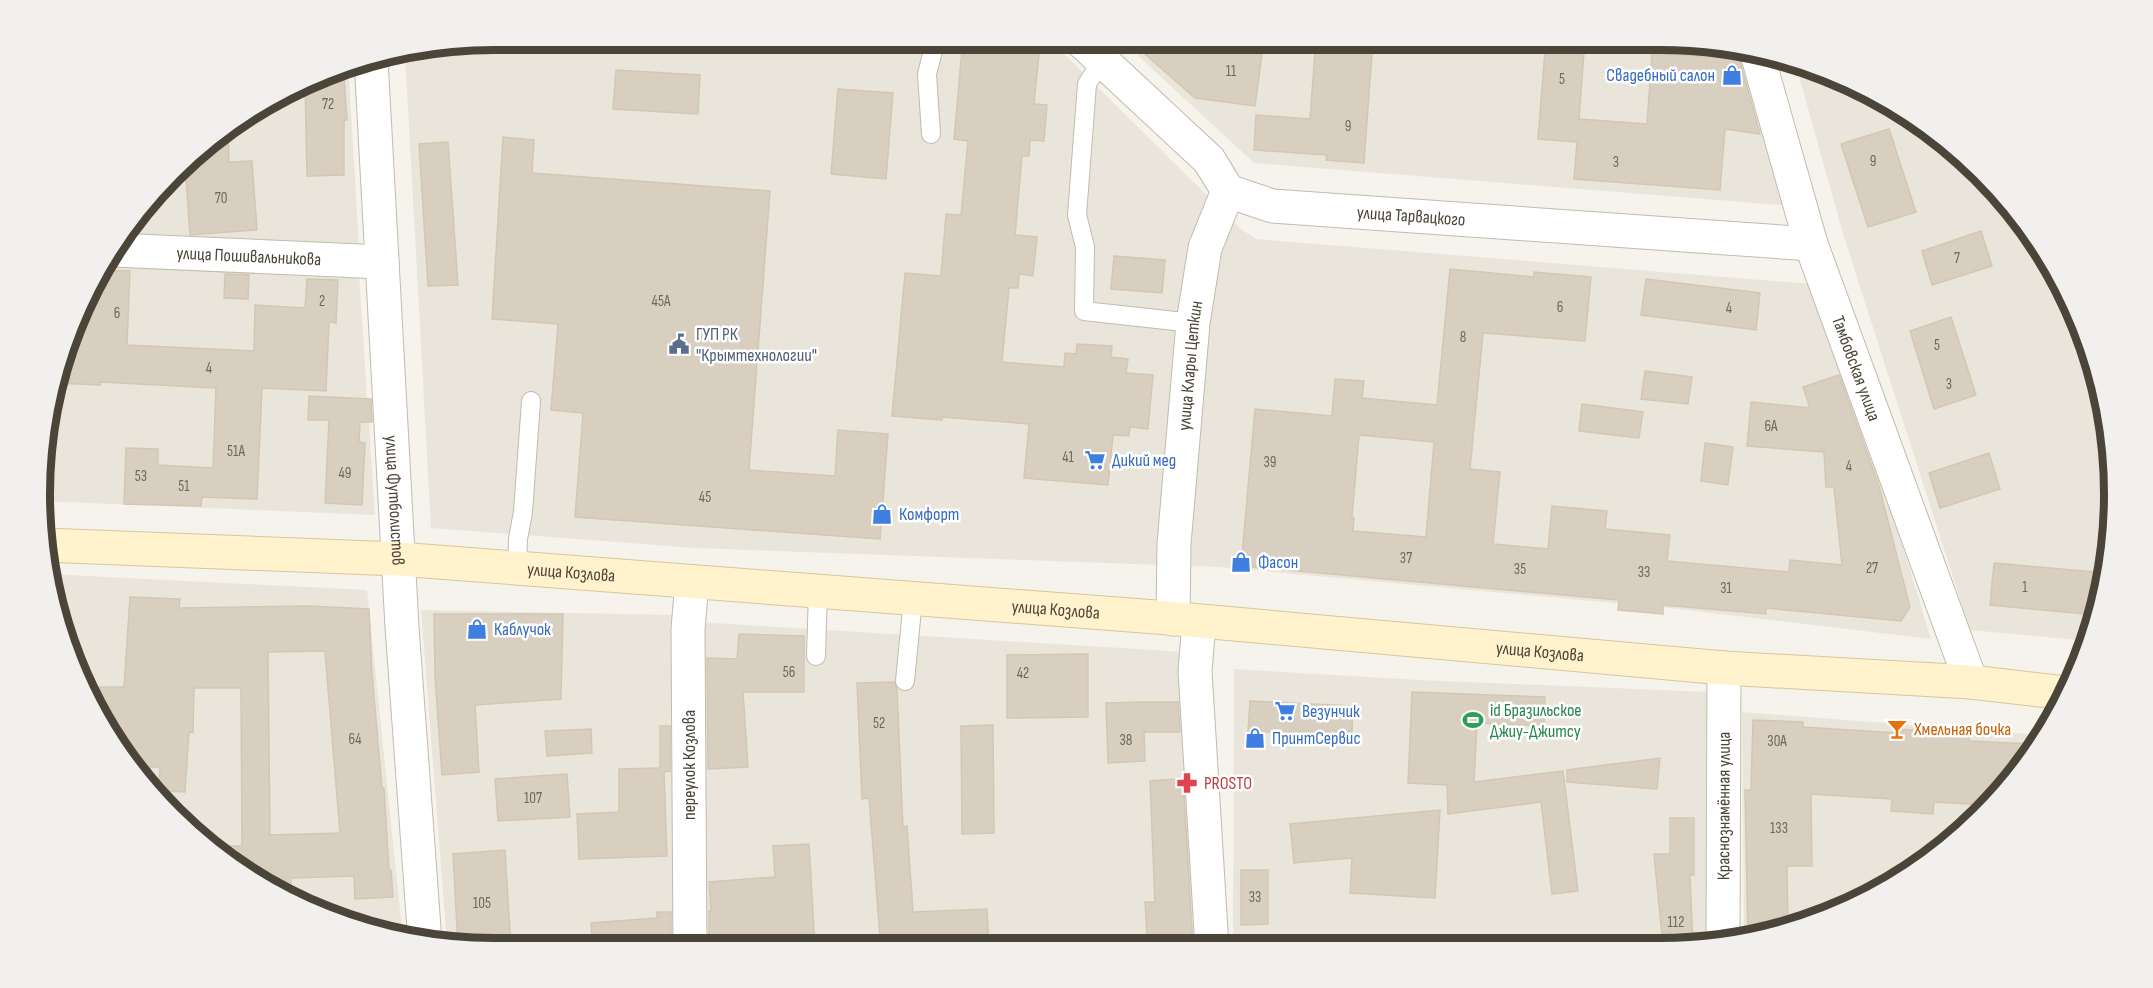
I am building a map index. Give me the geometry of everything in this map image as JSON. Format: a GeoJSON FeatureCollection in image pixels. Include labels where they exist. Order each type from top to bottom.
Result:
{"type":"FeatureCollection","features":[{"type":"Feature","properties":{"kind":"main road","name":"улица Козлова"},"geometry":{"type":"LineString","coordinates":[[52,545],[399,559],[1186,620],[1724,668],[1971,682],[2057,692]]}},
{"type":"Feature","properties":{"kind":"street"},"geometry":{"type":"LineString","coordinates":[[1091,50],[1209,160],[1228,191]]}},
{"type":"Feature","properties":{"kind":"street","name":"Тамбовская улица"},"geometry":{"type":"LineString","coordinates":[[1759,61],[1811,244],[1971,682]]}},
{"type":"Feature","properties":{"kind":"street","name":"улица Футболистов"},"geometry":{"type":"LineString","coordinates":[[371,67],[399,559],[424,933]]}},
{"type":"Feature","properties":{"kind":"street","name":"улица Тарвацкого"},"geometry":{"type":"LineString","coordinates":[[1228,191],[1272,206],[1811,244]]}},
{"type":"Feature","properties":{"kind":"street","name":"улица Клары Цеткин"},"geometry":{"type":"LineString","coordinates":[[1211,938],[1195,671],[1174,544],[1193,323],[1205,248],[1228,191]]}},
{"type":"Feature","properties":{"kind":"street","name":"улица Пошивальникова"},"geometry":{"type":"LineString","coordinates":[[122,250],[382,262]]}},
{"type":"Feature","properties":{"kind":"street","name":"переулок Козлова"},"geometry":{"type":"LineString","coordinates":[[690,938],[688,628],[692,582]]}},
{"type":"Feature","properties":{"kind":"street","name":"Краснознамённая улица"},"geometry":{"type":"LineString","coordinates":[[1723,934],[1724,668]]}},
{"type":"Feature","properties":{"kind":"lane"},"geometry":{"type":"LineString","coordinates":[[931,135],[927,74],[933,50]]}},
{"type":"Feature","properties":{"kind":"lane"},"geometry":{"type":"LineString","coordinates":[[1090,50],[1077,215],[1084,247],[1084,311],[1193,323]]}},
{"type":"Feature","properties":{"kind":"lane"},"geometry":{"type":"LineString","coordinates":[[517,568],[531,401]]}},
{"type":"Feature","properties":{"kind":"lane"},"geometry":{"type":"LineString","coordinates":[[816,656],[818,591]]}},
{"type":"Feature","properties":{"kind":"lane"},"geometry":{"type":"LineString","coordinates":[[905,681],[913,599]]}},
{"type":"Feature","properties":{"kind":"shaded area"},"geometry":{"type":"Polygon","coordinates":[[[465,50],[1060,50],[1242,230],[1256,239],[1824,285],[1931,639],[1670,608],[1219,567],[695,548],[431,528],[405,58],[465,50]]]}},
{"type":"Feature","properties":{"kind":"shaded area"},"geometry":{"type":"Polygon","coordinates":[[[1132,50],[1688,50],[1746,58],[1750,59],[1794,206],[1254,163],[1132,50]]]}},
{"type":"Feature","properties":{"kind":"shaded area"},"geometry":{"type":"Polygon","coordinates":[[[1798,72],[1856,95],[1881,109],[1930,141],[1952,160],[2012,223],[2058,297],[2080,351],[2088,379],[2095,407],[2103,465],[2103,523],[2100,552],[2095,581],[2079,640],[1970,630],[1844,237],[1798,72]]]}},
{"type":"Feature","properties":{"kind":"shaded area"},"geometry":{"type":"Polygon","coordinates":[[[349,74],[359,246],[131,237],[180,180],[223,141],[297,95],[349,74]]]}},
{"type":"Feature","properties":{"kind":"shaded area"},"geometry":{"type":"Polygon","coordinates":[[[116,261],[359,274],[375,515],[50,501],[53,436],[65,379],[83,324],[116,261]]]}},
{"type":"Feature","properties":{"kind":"shaded area"},"geometry":{"type":"Polygon","coordinates":[[[57,574],[367,590],[402,929],[351,915],[297,893],[223,847],[180,808],[141,765],[95,691],[73,637],[57,574]]]}},
{"type":"Feature","properties":{"kind":"shaded area"},"geometry":{"type":"Polygon","coordinates":[[[421,610],[676,615],[681,938],[446,936],[421,610]]]}},
{"type":"Feature","properties":{"kind":"shaded area"},"geometry":{"type":"Polygon","coordinates":[[[698,622],[1186,652],[1200,938],[706,938],[697,808],[698,622]]]}},
{"type":"Feature","properties":{"kind":"shaded area"},"geometry":{"type":"Polygon","coordinates":[[[1234,669],[1420,680],[1709,692],[1709,936],[1688,938],[1233,938],[1234,669]]]}},
{"type":"Feature","properties":{"kind":"shaded area"},"geometry":{"type":"Polygon","coordinates":[[[1742,712],[2033,734],[2012,765],[1973,808],[1930,847],[1906,864],[1856,893],[1829,905],[1802,915],[1744,930],[1742,712]]]}},
{"type":"Feature","properties":{"kind":"building"},"geometry":{"type":"Polygon","coordinates":[[[962,50],[1032,50],[1031,53],[1039,54],[1034,104],[1047,105],[1044,141],[1030,140],[1029,156],[1022,156],[1015,235],[1037,237],[1033,276],[1019,274],[1018,288],[1009,288],[1002,362],[1064,367],[1065,353],[1076,354],[1077,344],[1112,346],[1111,357],[1128,359],[1126,373],[1153,375],[1148,429],[1130,427],[1129,436],[1113,435],[1108,485],[1024,478],[1029,424],[942,417],[942,420],[892,416],[905,273],[941,276],[946,214],[961,215],[968,141],[954,139],[962,50]]]}},
{"type":"Feature","properties":{"kind":"building"},"geometry":{"type":"Polygon","coordinates":[[[1140,50],[1263,50],[1255,106],[1195,98],[1140,50]]]}},
{"type":"Feature","properties":{"kind":"building"},"geometry":{"type":"Polygon","coordinates":[[[1315,50],[1372,50],[1364,163],[1326,160],[1327,155],[1254,150],[1256,115],[1310,119],[1315,50]]]}},
{"type":"Feature","properties":{"kind":"building"},"geometry":{"type":"Polygon","coordinates":[[[1545,50],[1584,50],[1579,119],[1647,124],[1652,53],[1739,58],[1760,134],[1725,129],[1720,190],[1574,179],[1577,142],[1538,139],[1545,50]]]}},
{"type":"Feature","properties":{"kind":"building"},"geometry":{"type":"Polygon","coordinates":[[[616,70],[700,75],[698,114],[613,109],[616,70]]]}},
{"type":"Feature","properties":{"kind":"building"},"geometry":{"type":"Polygon","coordinates":[[[344,76],[347,120],[344,120],[344,175],[307,176],[305,91],[344,76]]]}},
{"type":"Feature","properties":{"kind":"building"},"geometry":{"type":"Polygon","coordinates":[[[838,89],[893,93],[886,179],[831,174],[838,89]]]}},
{"type":"Feature","properties":{"kind":"building"},"geometry":{"type":"Polygon","coordinates":[[[1889,129],[1916,212],[1868,227],[1841,144],[1889,129]]]}},
{"type":"Feature","properties":{"kind":"building"},"geometry":{"type":"Polygon","coordinates":[[[228,137],[229,162],[252,161],[257,230],[190,235],[186,174],[228,137]]]}},
{"type":"Feature","properties":{"kind":"building"},"geometry":{"type":"Polygon","coordinates":[[[503,137],[534,140],[532,173],[770,191],[749,470],[835,476],[838,430],[888,434],[880,539],[575,517],[583,413],[551,410],[558,324],[492,319],[503,137]]]}},
{"type":"Feature","properties":{"kind":"building"},"geometry":{"type":"Polygon","coordinates":[[[448,142],[458,285],[428,286],[419,144],[448,142]]]}},
{"type":"Feature","properties":{"kind":"building"},"geometry":{"type":"Polygon","coordinates":[[[1981,231],[1992,266],[1932,285],[1922,251],[1981,231]]]}},
{"type":"Feature","properties":{"kind":"building"},"geometry":{"type":"Polygon","coordinates":[[[1114,256],[1165,260],[1162,293],[1111,289],[1114,256]]]}},
{"type":"Feature","properties":{"kind":"building"},"geometry":{"type":"Polygon","coordinates":[[[1450,269],[1534,277],[1534,272],[1591,277],[1585,341],[1483,333],[1470,469],[1500,472],[1493,544],[1548,549],[1552,506],[1607,511],[1605,529],[1670,535],[1667,561],[1789,572],[1790,560],[1842,565],[1834,487],[1826,487],[1824,452],[1747,446],[1751,402],[1810,408],[1803,387],[1839,375],[1879,486],[1910,607],[1901,621],[1766,608],[1766,614],[1663,605],[1663,614],[1618,610],[1619,600],[1241,566],[1255,409],[1332,416],[1335,379],[1364,381],[1362,398],[1437,405],[1450,269]],[[1359,435],[1352,517],[1354,518],[1353,531],[1426,537],[1434,442],[1359,435]]]}},
{"type":"Feature","properties":{"kind":"building"},"geometry":{"type":"Polygon","coordinates":[[[110,270],[130,271],[127,345],[254,351],[255,305],[305,308],[307,279],[338,280],[336,323],[329,322],[326,391],[262,388],[257,499],[202,497],[201,506],[124,504],[126,448],[158,449],[158,465],[213,468],[216,388],[100,382],[100,385],[64,383],[83,324],[110,270]]]}},
{"type":"Feature","properties":{"kind":"building"},"geometry":{"type":"Polygon","coordinates":[[[225,274],[249,275],[248,299],[224,298],[225,274]]]}},
{"type":"Feature","properties":{"kind":"building"},"geometry":{"type":"Polygon","coordinates":[[[1646,279],[1760,293],[1756,330],[1641,315],[1646,279]]]}},
{"type":"Feature","properties":{"kind":"building"},"geometry":{"type":"Polygon","coordinates":[[[1951,317],[1976,395],[1934,409],[1910,331],[1951,317]]]}},
{"type":"Feature","properties":{"kind":"building"},"geometry":{"type":"Polygon","coordinates":[[[1645,371],[1692,377],[1688,404],[1641,399],[1645,371]]]}},
{"type":"Feature","properties":{"kind":"building"},"geometry":{"type":"Polygon","coordinates":[[[309,396],[371,399],[372,422],[360,422],[359,442],[365,443],[362,505],[325,503],[329,420],[308,420],[309,396]]]}},
{"type":"Feature","properties":{"kind":"building"},"geometry":{"type":"Polygon","coordinates":[[[1582,404],[1643,412],[1639,438],[1579,431],[1582,404]]]}},
{"type":"Feature","properties":{"kind":"building"},"geometry":{"type":"Polygon","coordinates":[[[1705,443],[1733,447],[1728,485],[1701,481],[1705,443]]]}},
{"type":"Feature","properties":{"kind":"building"},"geometry":{"type":"Polygon","coordinates":[[[1989,453],[2000,489],[1940,508],[1929,473],[1989,453]]]}},
{"type":"Feature","properties":{"kind":"building"},"geometry":{"type":"Polygon","coordinates":[[[1994,563],[2097,572],[2087,614],[1990,605],[1994,563]]]}},
{"type":"Feature","properties":{"kind":"building"},"geometry":{"type":"Polygon","coordinates":[[[130,597],[180,599],[179,608],[310,606],[369,609],[372,674],[393,897],[355,899],[354,876],[291,878],[291,890],[222,846],[242,846],[241,688],[194,688],[193,733],[189,732],[185,792],[164,791],[160,787],[160,767],[143,767],[141,765],[124,741],[93,687],[124,687],[130,597]],[[325,651],[268,652],[270,835],[340,833],[325,651]]]}},
{"type":"Feature","properties":{"kind":"building"},"geometry":{"type":"Polygon","coordinates":[[[434,614],[563,614],[561,699],[475,705],[479,772],[442,775],[435,677],[434,614]]]}},
{"type":"Feature","properties":{"kind":"building"},"geometry":{"type":"Polygon","coordinates":[[[739,634],[804,636],[804,692],[743,692],[748,767],[708,769],[707,658],[737,659],[739,634]]]}},
{"type":"Feature","properties":{"kind":"building"},"geometry":{"type":"Polygon","coordinates":[[[1088,654],[1088,717],[1007,718],[1007,655],[1088,654]]]}},
{"type":"Feature","properties":{"kind":"building"},"geometry":{"type":"Polygon","coordinates":[[[894,682],[897,689],[903,827],[907,826],[913,912],[987,909],[989,938],[880,938],[869,798],[862,799],[857,683],[894,682]]]}},
{"type":"Feature","properties":{"kind":"building"},"geometry":{"type":"Polygon","coordinates":[[[1412,692],[1545,697],[1544,726],[1477,723],[1474,782],[1563,771],[1578,891],[1552,894],[1541,802],[1448,814],[1447,785],[1408,783],[1412,692]]]}},
{"type":"Feature","properties":{"kind":"building"},"geometry":{"type":"Polygon","coordinates":[[[1250,701],[1353,706],[1352,732],[1248,732],[1250,701]]]}},
{"type":"Feature","properties":{"kind":"building"},"geometry":{"type":"Polygon","coordinates":[[[1178,702],[1180,732],[1144,732],[1145,761],[1108,763],[1106,703],[1178,702]]]}},
{"type":"Feature","properties":{"kind":"building"},"geometry":{"type":"Polygon","coordinates":[[[1753,720],[1803,722],[1803,727],[1897,733],[1897,729],[1969,734],[1969,741],[2027,744],[2012,765],[1976,804],[1934,802],[1933,814],[1891,811],[1892,799],[1811,794],[1812,866],[1787,866],[1788,919],[1748,930],[1745,790],[1751,790],[1753,720]]]}},
{"type":"Feature","properties":{"kind":"building"},"geometry":{"type":"Polygon","coordinates":[[[993,725],[994,833],[962,834],[961,726],[993,725]]]}},
{"type":"Feature","properties":{"kind":"building"},"geometry":{"type":"Polygon","coordinates":[[[660,726],[670,726],[670,771],[664,772],[667,856],[579,859],[577,814],[619,812],[619,769],[660,768],[660,726]]]}},
{"type":"Feature","properties":{"kind":"building"},"geometry":{"type":"Polygon","coordinates":[[[591,729],[592,753],[547,756],[545,731],[591,729]]]}},
{"type":"Feature","properties":{"kind":"building"},"geometry":{"type":"Polygon","coordinates":[[[1660,758],[1657,789],[1567,782],[1567,770],[1660,758]]]}},
{"type":"Feature","properties":{"kind":"building"},"geometry":{"type":"Polygon","coordinates":[[[567,774],[570,817],[498,821],[495,779],[567,774]]]}},
{"type":"Feature","properties":{"kind":"building"},"geometry":{"type":"Polygon","coordinates":[[[1183,779],[1192,938],[1147,938],[1145,902],[1155,902],[1150,781],[1183,779]]]}},
{"type":"Feature","properties":{"kind":"building"},"geometry":{"type":"Polygon","coordinates":[[[1440,810],[1435,898],[1350,893],[1352,858],[1294,863],[1290,824],[1440,810]]]}},
{"type":"Feature","properties":{"kind":"building"},"geometry":{"type":"Polygon","coordinates":[[[1670,818],[1694,818],[1694,875],[1690,875],[1693,938],[1662,938],[1654,854],[1670,854],[1670,818]]]}},
{"type":"Feature","properties":{"kind":"building"},"geometry":{"type":"Polygon","coordinates":[[[809,844],[815,938],[709,938],[709,911],[711,911],[709,882],[775,877],[773,846],[809,844]]]}},
{"type":"Feature","properties":{"kind":"building"},"geometry":{"type":"Polygon","coordinates":[[[505,850],[510,938],[458,937],[453,854],[505,850]]]}},
{"type":"Feature","properties":{"kind":"building"},"geometry":{"type":"Polygon","coordinates":[[[1241,870],[1268,870],[1268,924],[1241,925],[1241,870]]]}},
{"type":"Feature","properties":{"kind":"building"},"geometry":{"type":"Polygon","coordinates":[[[657,912],[671,912],[671,938],[592,938],[591,923],[657,918],[657,912]]]}},
{"type":"Feature","properties":{"kind":"place","name":"Свадебный салон"},"geometry":{"type":"Point","coordinates":[1732,75]}},
{"type":"Feature","properties":{"kind":"place","name":"ГУП РК \"Крымтехнологии\""},"geometry":{"type":"Point","coordinates":[679,344]}},
{"type":"Feature","properties":{"kind":"place","name":"Дикий мед"},"geometry":{"type":"Point","coordinates":[1095,460]}},
{"type":"Feature","properties":{"kind":"place","name":"Комфорт"},"geometry":{"type":"Point","coordinates":[882,514]}},
{"type":"Feature","properties":{"kind":"place","name":"Фасон"},"geometry":{"type":"Point","coordinates":[1241,562]}},
{"type":"Feature","properties":{"kind":"place","name":"Каблучок"},"geometry":{"type":"Point","coordinates":[477,629]}},
{"type":"Feature","properties":{"kind":"place","name":"Везунчик"},"geometry":{"type":"Point","coordinates":[1285,711]}},
{"type":"Feature","properties":{"kind":"place","name":"id Бразильское Джиу-Джитсу"},"geometry":{"type":"Point","coordinates":[1473,720]}},
{"type":"Feature","properties":{"kind":"place","name":"Хмельная бочка"},"geometry":{"type":"Point","coordinates":[1897,729]}},
{"type":"Feature","properties":{"kind":"place","name":"ПринтСервис"},"geometry":{"type":"Point","coordinates":[1255,738]}},
{"type":"Feature","properties":{"kind":"place","name":"PROSTO"},"geometry":{"type":"Point","coordinates":[1187,783]}}]}
